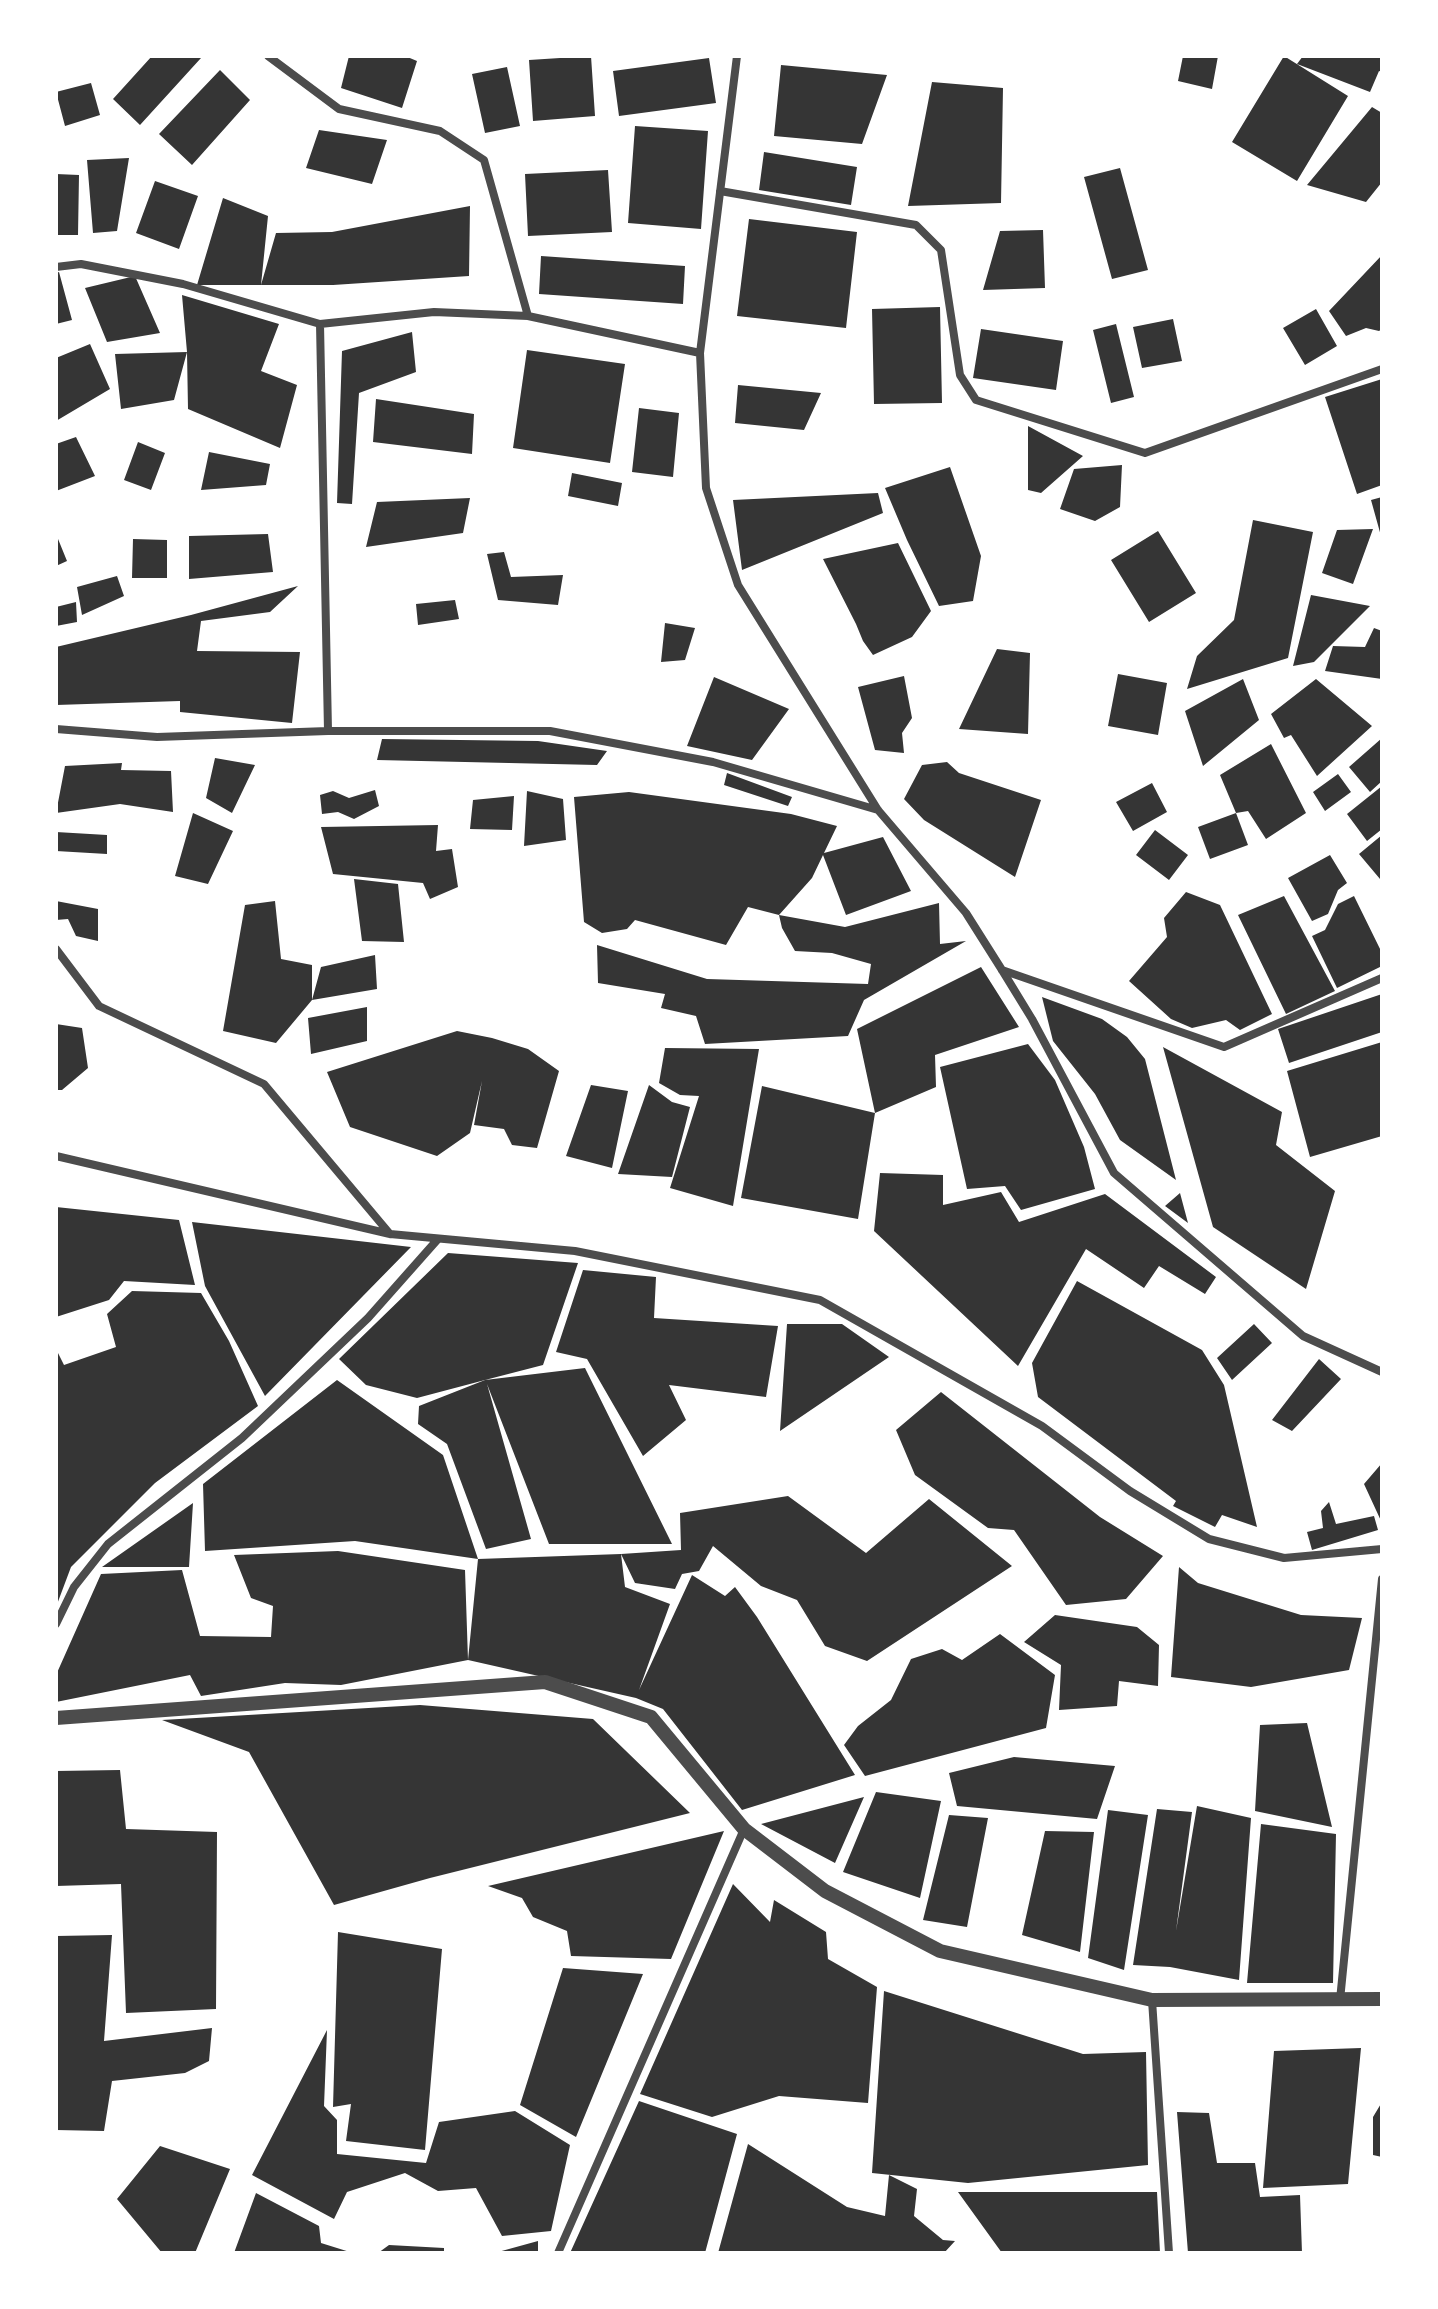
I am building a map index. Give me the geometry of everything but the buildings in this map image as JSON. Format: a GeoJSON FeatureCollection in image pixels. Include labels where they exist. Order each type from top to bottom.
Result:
{"type":"FeatureCollection","features":[{"type":"Feature","properties":{"kind":"street"},"geometry":{"type":"LineString","coordinates":[[268,56],[339,109],[440,131],[484,160],[528,316]]}},
{"type":"Feature","properties":{"kind":"street"},"geometry":{"type":"LineString","coordinates":[[737,56],[700,353],[706,488],[738,585],[878,810],[966,913],[1032,1019],[1114,1173],[1303,1336],[1382,1372]]}},
{"type":"Feature","properties":{"kind":"street"},"geometry":{"type":"LineString","coordinates":[[720,191],[916,225],[941,250],[960,375],[976,400],[1145,453],[1382,369]]}},
{"type":"Feature","properties":{"kind":"street"},"geometry":{"type":"LineString","coordinates":[[56,267],[81,264],[183,284],[320,324],[434,312],[528,316],[700,353]]}},
{"type":"Feature","properties":{"kind":"street"},"geometry":{"type":"LineString","coordinates":[[320,324],[328,731]]}},
{"type":"Feature","properties":{"kind":"street"},"geometry":{"type":"LineString","coordinates":[[56,729],[157,737],[328,731],[550,731],[713,762],[878,810]]}},
{"type":"Feature","properties":{"kind":"street"},"geometry":{"type":"LineString","coordinates":[[56,949],[99,1006],[264,1084],[390,1234]]}},
{"type":"Feature","properties":{"kind":"street"},"geometry":{"type":"LineString","coordinates":[[1002,970],[1224,1047],[1382,978]]}},
{"type":"Feature","properties":{"kind":"street"},"geometry":{"type":"LineString","coordinates":[[59,1155],[390,1234],[575,1251],[820,1300],[1042,1426],[1130,1491],[1209,1539],[1284,1558],[1382,1549]]}},
{"type":"Feature","properties":{"kind":"street"},"geometry":{"type":"LineString","coordinates":[[56,1624],[74,1587],[108,1544],[242,1438],[368,1318],[438,1239]]}},
{"type":"Feature","properties":{"kind":"street"},"geometry":{"type":"LineString","coordinates":[[1340,2001],[1382,1579]]}},
{"type":"Feature","properties":{"kind":"street"},"geometry":{"type":"LineString","coordinates":[[56,1718],[545,1682],[651,1717],[744,1829],[825,1891],[940,1951],[1152,2000],[1382,1999]]}},
{"type":"Feature","properties":{"kind":"street"},"geometry":{"type":"LineString","coordinates":[[558,2253],[744,1829]]}},
{"type":"Feature","properties":{"kind":"street"},"geometry":{"type":"LineString","coordinates":[[1152,2000],[1169,2253]]}}]}
